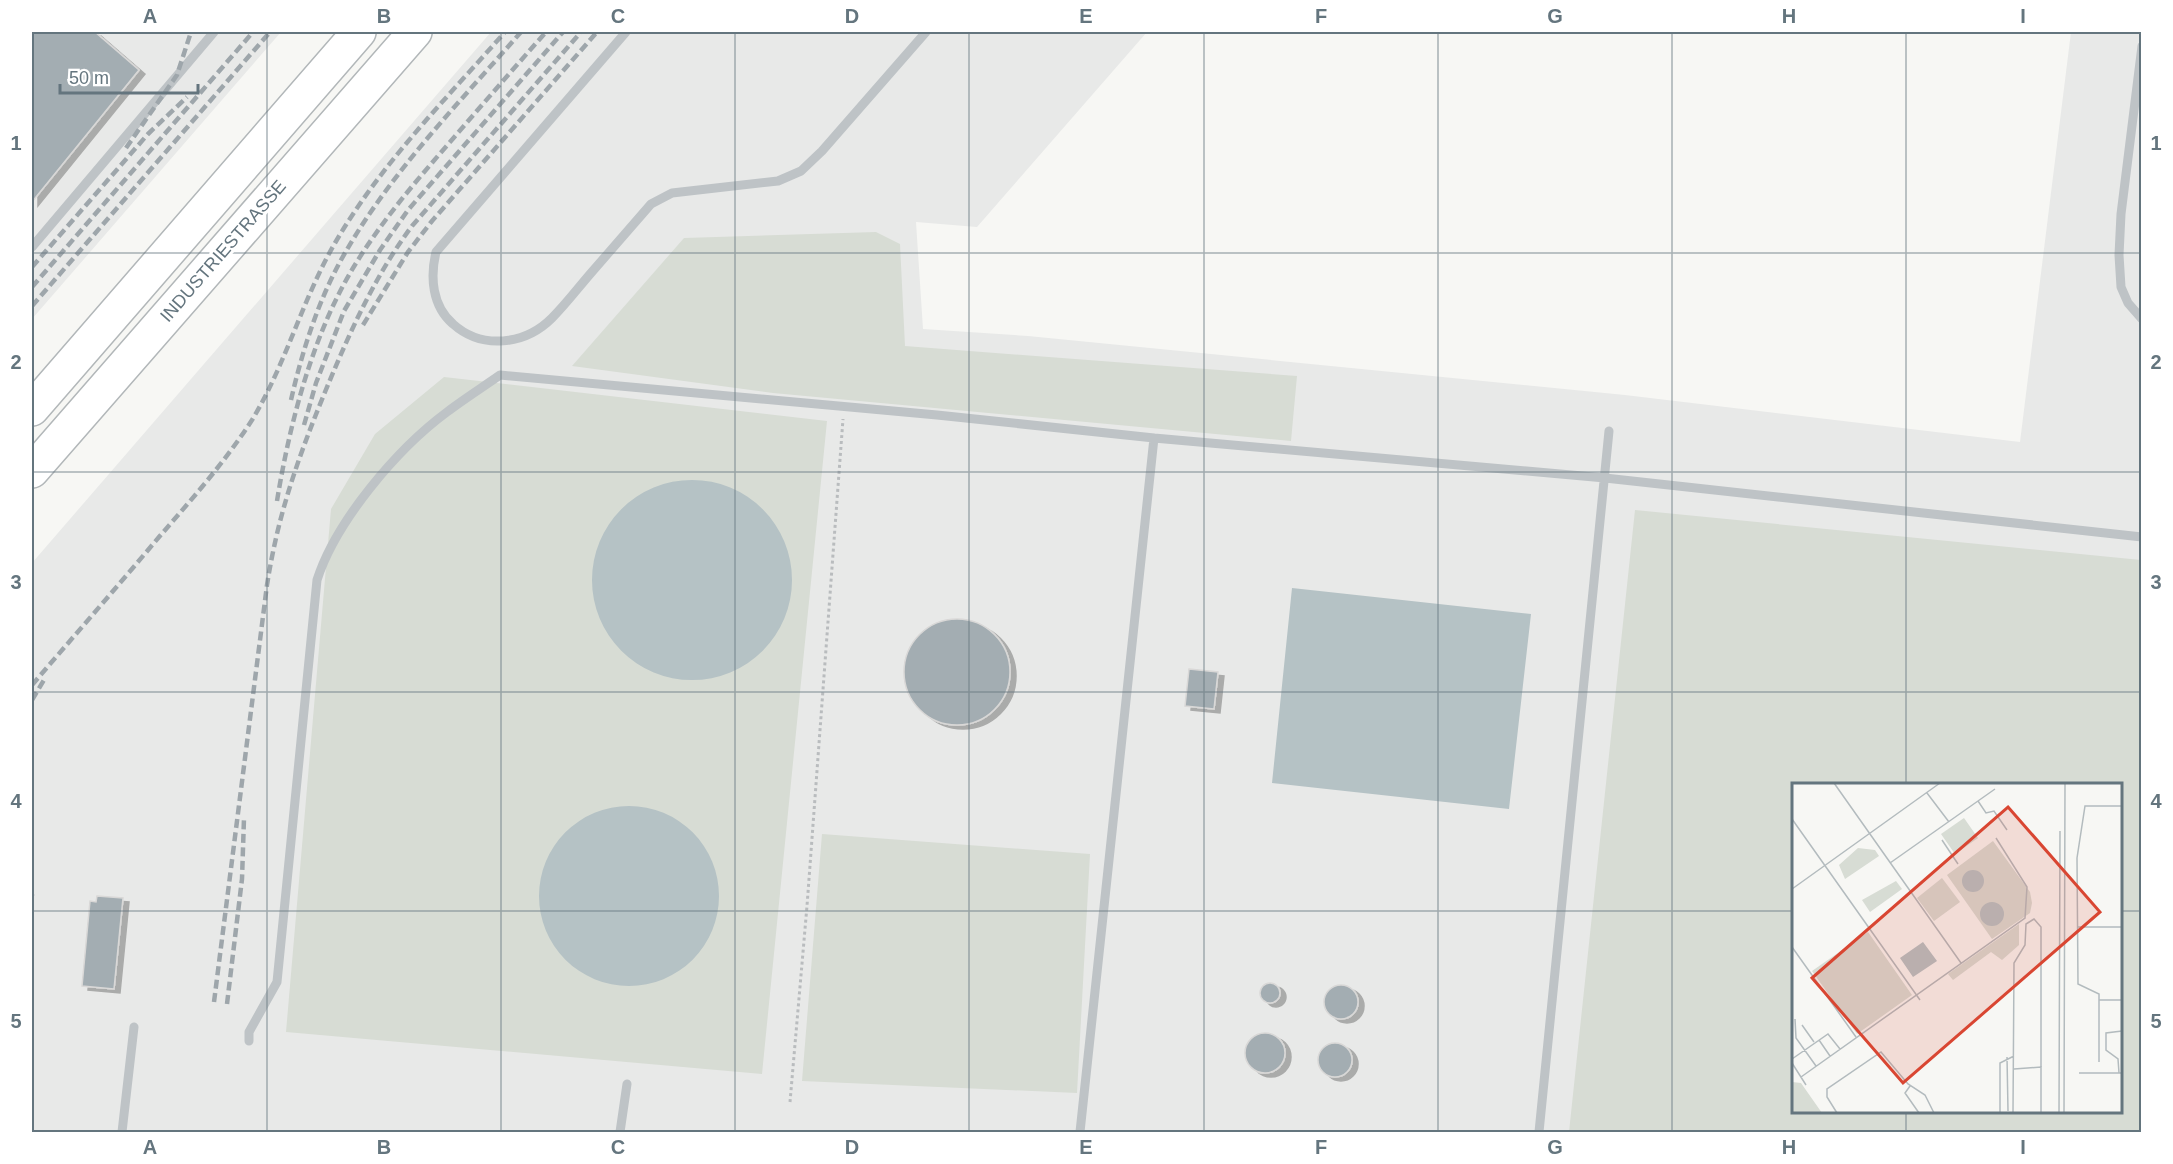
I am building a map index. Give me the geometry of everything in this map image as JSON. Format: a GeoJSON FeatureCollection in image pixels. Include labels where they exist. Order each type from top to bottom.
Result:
{"type":"FeatureCollection","features":[{"type":"Feature","properties":{"kind":"highway"},"geometry":{"type":"LineString","coordinates":[[32,409],[359,32]]}},
{"type":"Feature","properties":{"kind":"highway","name":"INDUSTRIESTRASSE"},"geometry":{"type":"LineString","coordinates":[[32,471],[415,32]]}},
{"type":"Feature","properties":{"kind":"lane"},"geometry":{"type":"LineString","coordinates":[[32,247],[214,32]]}},
{"type":"Feature","properties":{"kind":"lane"},"geometry":{"type":"LineString","coordinates":[[626,32],[436,252],[432,270],[441,309],[453,323],[471,336],[492,342],[509,341],[529,335],[551,320],[651,204],[672,193],[778,181],[801,171],[822,151],[926,32]]}},
{"type":"Feature","properties":{"kind":"lane"},"geometry":{"type":"LineString","coordinates":[[2142,46],[2121,214],[2119,255],[2121,287],[2128,303],[2142,320]]}},
{"type":"Feature","properties":{"kind":"lane"},"geometry":{"type":"LineString","coordinates":[[249,1041],[249,1032],[277,982],[316,580],[322,562],[343,525],[380,477],[417,438],[446,412],[500,375],[1154,438],[1605,478],[2142,537]]}},
{"type":"Feature","properties":{"kind":"lane"},"geometry":{"type":"LineString","coordinates":[[1539,1132],[1609,430]]}},
{"type":"Feature","properties":{"kind":"lane"},"geometry":{"type":"LineString","coordinates":[[1080,1132],[1154,438]]}},
{"type":"Feature","properties":{"kind":"lane"},"geometry":{"type":"LineString","coordinates":[[122,1132],[134,1027]]}},
{"type":"Feature","properties":{"kind":"lane"},"geometry":{"type":"LineString","coordinates":[[620,1132],[627,1084]]}},
{"type":"Feature","properties":{"kind":"path"},"geometry":{"type":"LineString","coordinates":[[790,1102],[807,906],[843,407]]}},
{"type":"Feature","properties":{"kind":"shaded area"},"geometry":{"type":"Polygon","coordinates":[[[32,32],[281,32],[32,319],[32,32]]]}},
{"type":"Feature","properties":{"kind":"shaded area"},"geometry":{"type":"Polygon","coordinates":[[[491,32],[1147,32],[977,227],[916,222],[923,329],[1028,336],[1625,395],[2020,442],[2071,32],[2141,32],[2141,1132],[32,1132],[32,563],[491,32]]]}},
{"type":"Feature","properties":{"kind":"shaded area"},"geometry":{"type":"Polygon","coordinates":[[[876,232],[900,244],[905,346],[1297,376],[1291,441],[773,393],[572,366],[684,238],[876,232]]]}},
{"type":"Feature","properties":{"kind":"shaded area"},"geometry":{"type":"Polygon","coordinates":[[[444,377],[827,421],[762,1074],[286,1032],[331,509],[375,434],[444,377]]]}},
{"type":"Feature","properties":{"kind":"shaded area"},"geometry":{"type":"Polygon","coordinates":[[[682,480],[702,480],[721,484],[739,492],[763,509],[775,524],[788,551],[792,580],[788,609],[775,636],[763,651],[748,663],[721,676],[702,680],[682,680],[663,676],[645,668],[621,651],[609,636],[596,609],[592,590],[592,570],[596,551],[604,533],[621,509],[636,497],[663,484],[682,480]]]}},
{"type":"Feature","properties":{"kind":"shaded area"},"geometry":{"type":"Polygon","coordinates":[[[1635,510],[2141,560],[2141,1132],[1569,1132],[1635,510]]]}},
{"type":"Feature","properties":{"kind":"shaded area"},"geometry":{"type":"Polygon","coordinates":[[[1292,588],[1531,614],[1509,809],[1272,783],[1292,588]]]}},
{"type":"Feature","properties":{"kind":"shaded area"},"geometry":{"type":"Polygon","coordinates":[[[629,806],[663,813],[679,821],[693,832],[704,846],[712,862],[719,896],[712,930],[704,946],[693,960],[679,971],[663,979],[629,986],[595,979],[579,971],[565,960],[554,946],[546,930],[539,896],[546,862],[554,846],[565,832],[579,821],[595,813],[629,806]]]}},
{"type":"Feature","properties":{"kind":"shaded area"},"geometry":{"type":"Polygon","coordinates":[[[822,834],[1090,854],[1077,1093],[802,1081],[822,834]]]}},
{"type":"Feature","properties":{"kind":"building"},"geometry":{"type":"Polygon","coordinates":[[[32,32],[95,32],[139,70],[32,202],[32,32]]]}},
{"type":"Feature","properties":{"kind":"building"},"geometry":{"type":"Polygon","coordinates":[[[957,619],[977,623],[995,634],[1006,652],[1010,672],[1006,692],[995,710],[977,721],[957,725],[937,721],[919,710],[908,692],[904,672],[908,652],[919,634],[937,623],[957,619]]]}},
{"type":"Feature","properties":{"kind":"building"},"geometry":{"type":"Polygon","coordinates":[[[1189,669],[1218,672],[1214,709],[1185,706],[1189,669]]]}},
{"type":"Feature","properties":{"kind":"building"},"geometry":{"type":"Polygon","coordinates":[[[97,896],[123,898],[114,989],[82,986],[90,901],[96,902],[97,896]]]}},
{"type":"Feature","properties":{"kind":"building"},"geometry":{"type":"Polygon","coordinates":[[[1270,983],[1277,986],[1280,993],[1277,1000],[1270,1003],[1263,1000],[1260,993],[1263,986],[1270,983]]]}},
{"type":"Feature","properties":{"kind":"building"},"geometry":{"type":"Polygon","coordinates":[[[1341,985],[1353,990],[1358,1002],[1353,1014],[1341,1019],[1329,1014],[1324,1002],[1329,990],[1341,985]]]}},
{"type":"Feature","properties":{"kind":"building"},"geometry":{"type":"Polygon","coordinates":[[[1265,1033],[1279,1039],[1285,1053],[1279,1067],[1265,1073],[1251,1067],[1245,1053],[1251,1039],[1265,1033]]]}},
{"type":"Feature","properties":{"kind":"building"},"geometry":{"type":"Polygon","coordinates":[[[1335,1043],[1347,1048],[1352,1060],[1347,1072],[1335,1077],[1323,1072],[1318,1060],[1323,1048],[1335,1043]]]}},
{"type":"Feature","properties":{"kind":"railway"},"geometry":{"type":"LineString","coordinates":[[126,148],[177,75],[191,32]]}},
{"type":"Feature","properties":{"kind":"railway"},"geometry":{"type":"LineString","coordinates":[[32,287],[253,32]]}},
{"type":"Feature","properties":{"kind":"railway"},"geometry":{"type":"LineString","coordinates":[[32,306],[270,32]]}},
{"type":"Feature","properties":{"kind":"railway"},"geometry":{"type":"LineString","coordinates":[[32,685],[231,451],[264,399],[323,265],[353,214],[415,133],[505,32]]}},
{"type":"Feature","properties":{"kind":"railway"},"geometry":{"type":"LineString","coordinates":[[291,400],[305,346],[318,311],[332,277],[360,229],[402,169],[521,32]]}},
{"type":"Feature","properties":{"kind":"railway"},"geometry":{"type":"LineString","coordinates":[[277,501],[289,439],[306,376],[316,345],[342,287],[368,244],[402,199],[546,32]]}},
{"type":"Feature","properties":{"kind":"railway"},"geometry":{"type":"LineString","coordinates":[[304,425],[316,383],[344,311],[380,250],[408,210],[563,32]]}},
{"type":"Feature","properties":{"kind":"railway"},"geometry":{"type":"LineString","coordinates":[[214,1002],[267,585],[283,510],[306,440],[353,327],[398,245],[581,32]]}},
{"type":"Feature","properties":{"kind":"railway"},"geometry":{"type":"LineString","coordinates":[[363,325],[408,252],[432,221],[597,32]]}},
{"type":"Feature","properties":{"kind":"railway"},"geometry":{"type":"LineString","coordinates":[[32,267],[148,134],[187,97]]}},
{"type":"Feature","properties":{"kind":"railway"},"geometry":{"type":"LineString","coordinates":[[32,700],[44,680]]}},
{"type":"Feature","properties":{"kind":"railway"},"geometry":{"type":"LineString","coordinates":[[227,1004],[242,879],[244,818]]}}]}
